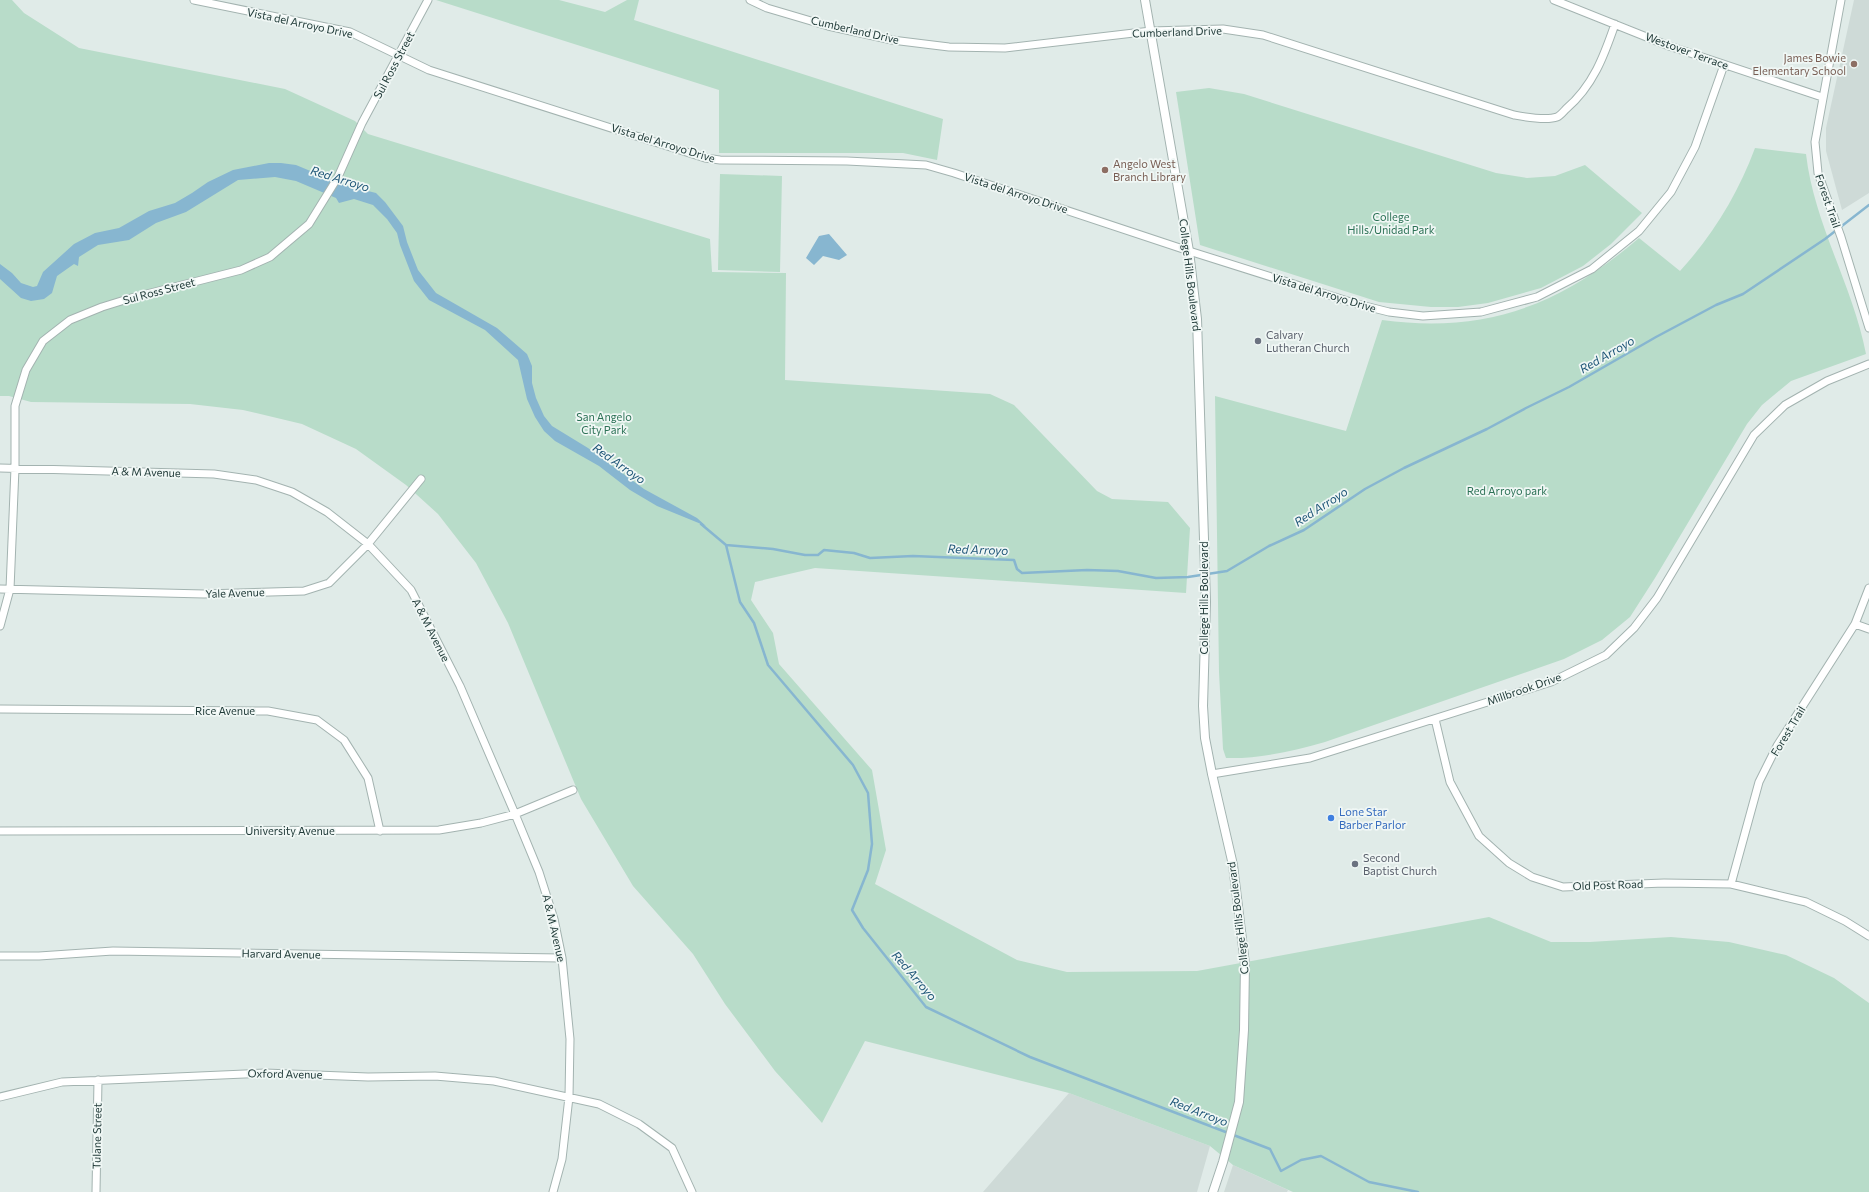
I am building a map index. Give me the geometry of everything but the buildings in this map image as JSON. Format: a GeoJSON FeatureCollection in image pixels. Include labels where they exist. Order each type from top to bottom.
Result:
{"type":"FeatureCollection","features":[{"type":"Feature","properties":{"kind":"street","name":"Vista del Arroyo Drive"},"geometry":{"type":"LineString","coordinates":[[194,0],[350,32],[400,54],[429,70],[705,158],[720,160],[848,161],[926,165],[969,177],[1189,251],[1357,304],[1390,312],[1423,316],[1481,312],[1537,297],[1592,269],[1639,231],[1671,192],[1695,147],[1724,65]]}},
{"type":"Feature","properties":{"kind":"street","name":"Sul Ross Street"},"geometry":{"type":"LineString","coordinates":[[0,626],[10,589],[15,468],[15,406],[26,370],[43,341],[70,320],[102,307],[240,270],[270,257],[309,224],[338,177],[362,123],[428,0]]}},
{"type":"Feature","properties":{"kind":"street","name":"Cumberland Drive"},"geometry":{"type":"LineString","coordinates":[[750,0],[767,8],[828,26],[892,40],[949,47],[1005,48],[1151,31],[1223,29],[1263,35],[1514,115],[1537,118],[1557,117],[1576,101],[1592,80],[1602,62],[1615,24]]}},
{"type":"Feature","properties":{"kind":"street","name":"College Hills Boulevard"},"geometry":{"type":"LineString","coordinates":[[1145,0],[1189,251],[1197,319],[1206,602],[1203,706],[1205,738],[1233,865],[1246,964],[1244,1030],[1239,1102],[1223,1162],[1213,1192]]}},
{"type":"Feature","properties":{"kind":"street","name":"Westover Terrace"},"geometry":{"type":"LineString","coordinates":[[1554,0],[1669,46],[1822,97]]}},
{"type":"Feature","properties":{"kind":"street","name":"Forest Trail"},"geometry":{"type":"LineString","coordinates":[[1841,0],[1822,97],[1815,142],[1818,173],[1841,237],[1869,328]]}},
{"type":"Feature","properties":{"kind":"street","name":"Millbrook Drive"},"geometry":{"type":"LineString","coordinates":[[1212,774],[1310,758],[1551,682],[1606,655],[1634,628],[1657,598],[1754,435],[1785,405],[1827,380],[1869,364]]}},
{"type":"Feature","properties":{"kind":"street","name":"A & M Avenue"},"geometry":{"type":"LineString","coordinates":[[0,468],[214,474],[256,480],[292,492],[321,509],[368,544],[411,590],[460,686],[539,872],[554,919],[562,958],[570,1039],[569,1097],[562,1159],[553,1192]]}},
{"type":"Feature","properties":{"kind":"street","name":"Yale Avenue"},"geometry":{"type":"LineString","coordinates":[[0,589],[204,594],[304,591],[330,584],[368,544],[421,479]]}},
{"type":"Feature","properties":{"kind":"street","name":"Forest Trail"},"geometry":{"type":"LineString","coordinates":[[1731,884],[1759,782],[1777,746],[1855,624],[1869,588]]}},
{"type":"Feature","properties":{"kind":"street"},"geometry":{"type":"LineString","coordinates":[[1855,624],[1869,629]]}},
{"type":"Feature","properties":{"kind":"street","name":"Rice Avenue"},"geometry":{"type":"LineString","coordinates":[[0,709],[268,711],[317,720],[344,740],[368,778],[380,831]]}},
{"type":"Feature","properties":{"kind":"street","name":"Old Post Road"},"geometry":{"type":"LineString","coordinates":[[1435,719],[1450,782],[1479,836],[1508,863],[1532,877],[1563,887],[1664,883],[1731,884],[1806,902],[1845,921],[1869,936]]}},
{"type":"Feature","properties":{"kind":"street","name":"University Avenue"},"geometry":{"type":"LineString","coordinates":[[0,831],[439,830],[481,823],[515,814],[573,790]]}},
{"type":"Feature","properties":{"kind":"street","name":"Harvard Avenue"},"geometry":{"type":"LineString","coordinates":[[0,956],[39,956],[113,951],[562,958]]}},
{"type":"Feature","properties":{"kind":"street","name":"Oxford Avenue"},"geometry":{"type":"LineString","coordinates":[[0,1097],[62,1082],[265,1072],[368,1077],[435,1076],[494,1081],[599,1104],[639,1124],[672,1148],[692,1192]]}},
{"type":"Feature","properties":{"kind":"street","name":"Tulane Street"},"geometry":{"type":"LineString","coordinates":[[96,1192],[98,1080]]}},
{"type":"Feature","properties":{"kind":"shaded area","name":"James Bowie Elementary School"},"geometry":{"type":"Polygon","coordinates":[[[1854,0],[1869,0],[1869,193],[1842,210],[1826,151],[1826,128],[1854,0]]]}},
{"type":"Feature","properties":{"kind":"shaded area"},"geometry":{"type":"Polygon","coordinates":[[[1069,1093],[1210,1146],[1197,1192],[983,1192],[1069,1093]]]}},
{"type":"Feature","properties":{"kind":"shaded area"},"geometry":{"type":"Polygon","coordinates":[[[1233,1165],[1288,1190],[1287,1192],[1224,1192],[1233,1165]]]}},
{"type":"Feature","properties":{"kind":"green space","name":"San Angelo City Park"},"geometry":{"type":"Polygon","coordinates":[[[0,0],[12,0],[24,13],[79,48],[285,89],[355,121],[368,134],[710,239],[712,272],[786,273],[785,380],[990,394],[1014,405],[1097,491],[1112,499],[1168,502],[1190,528],[1186,593],[815,568],[755,582],[751,600],[773,633],[779,664],[872,770],[886,850],[875,884],[1017,960],[1067,972],[1197,971],[1489,917],[1551,942],[1590,942],[1671,937],[1729,942],[1786,955],[1834,978],[1869,1003],[1869,1192],[1293,1192],[1233,1165],[1210,1146],[1069,1093],[865,1041],[822,1123],[775,1071],[725,1004],[693,954],[633,886],[581,799],[508,623],[476,563],[438,514],[406,485],[356,449],[302,424],[243,410],[190,404],[31,402],[9,396],[0,396],[0,0]]]}},
{"type":"Feature","properties":{"kind":"green space"},"geometry":{"type":"Polygon","coordinates":[[[436,0],[559,0],[605,12],[627,0],[639,0],[634,20],[943,119],[937,160],[903,153],[719,153],[719,90],[436,0]]]}},
{"type":"Feature","properties":{"kind":"green space","name":"College Hills/Unidad Park"},"geometry":{"type":"Polygon","coordinates":[[[1209,88],[1244,94],[1496,173],[1527,178],[1555,176],[1585,165],[1642,213],[1611,244],[1583,266],[1541,288],[1488,303],[1458,307],[1431,307],[1379,302],[1200,245],[1176,92],[1209,88]]]}},
{"type":"Feature","properties":{"kind":"green space","name":"Red Arroyo park"},"geometry":{"type":"Polygon","coordinates":[[[1755,148],[1806,154],[1810,180],[1817,205],[1852,304],[1866,354],[1791,381],[1762,405],[1747,424],[1630,617],[1602,640],[1564,659],[1325,742],[1276,754],[1226,758],[1223,749],[1219,672],[1215,396],[1346,431],[1382,320],[1420,323],[1455,323],[1488,318],[1520,309],[1551,297],[1581,281],[1610,261],[1639,238],[1680,271],[1703,243],[1724,213],[1741,182],[1755,148]]]}},
{"type":"Feature","properties":{"kind":"green space"},"geometry":{"type":"Polygon","coordinates":[[[720,174],[782,176],[780,272],[718,270],[720,174]]]}},
{"type":"Feature","properties":{"kind":"water"},"geometry":{"type":"Polygon","coordinates":[[[269,163],[296,165],[344,185],[376,193],[385,202],[403,226],[407,242],[418,270],[436,293],[497,328],[527,354],[532,366],[532,383],[536,398],[544,416],[552,426],[588,448],[644,489],[697,518],[706,526],[657,506],[630,490],[599,466],[555,441],[544,431],[535,417],[527,399],[518,360],[485,330],[429,300],[414,281],[397,233],[387,219],[373,205],[354,199],[339,203],[336,198],[296,181],[275,177],[238,180],[186,212],[156,223],[129,240],[98,245],[79,257],[78,266],[74,264],[57,276],[52,293],[44,299],[31,301],[21,298],[0,279],[0,264],[12,273],[21,283],[33,287],[37,286],[43,272],[74,244],[95,233],[119,228],[149,211],[175,203],[208,182],[233,170],[269,163]]]}},
{"type":"Feature","properties":{"kind":"water"},"geometry":{"type":"Polygon","coordinates":[[[829,234],[847,255],[839,260],[823,256],[814,265],[806,258],[819,236],[829,234]]]}},
{"type":"Feature","properties":{"kind":"waterway","name":"Red Arroyo"},"geometry":{"type":"LineString","coordinates":[[701,524],[726,545],[773,549],[805,555],[818,555],[824,550],[854,553],[870,558],[913,556],[1014,560],[1017,569],[1022,573],[1087,570],[1118,571],[1156,578],[1188,577],[1227,571],[1269,546],[1304,530],[1365,489],[1404,468],[1487,429],[1569,387],[1656,337],[1716,305],[1743,294],[1825,239],[1869,205]]}},
{"type":"Feature","properties":{"kind":"waterway","name":"Red Arroyo"},"geometry":{"type":"LineString","coordinates":[[726,545],[740,602],[754,623],[768,665],[853,765],[868,793],[872,844],[868,870],[852,910],[863,928],[926,1007],[1030,1057],[1270,1149],[1281,1171],[1301,1160],[1321,1156],[1369,1182],[1418,1192]]}},
{"type":"Feature","properties":{"kind":"place","name":"James Bowie Elementary School"},"geometry":{"type":"Point","coordinates":[1854,64]}},
{"type":"Feature","properties":{"kind":"place","name":"Angelo West Branch Library"},"geometry":{"type":"Point","coordinates":[1105,170]}},
{"type":"Feature","properties":{"kind":"place","name":"Calvary Lutheran Church"},"geometry":{"type":"Point","coordinates":[1258,341]}},
{"type":"Feature","properties":{"kind":"place","name":"Lone Star Barber Parlor"},"geometry":{"type":"Point","coordinates":[1331,818]}},
{"type":"Feature","properties":{"kind":"place","name":"Second Baptist Church"},"geometry":{"type":"Point","coordinates":[1355,864]}}]}
